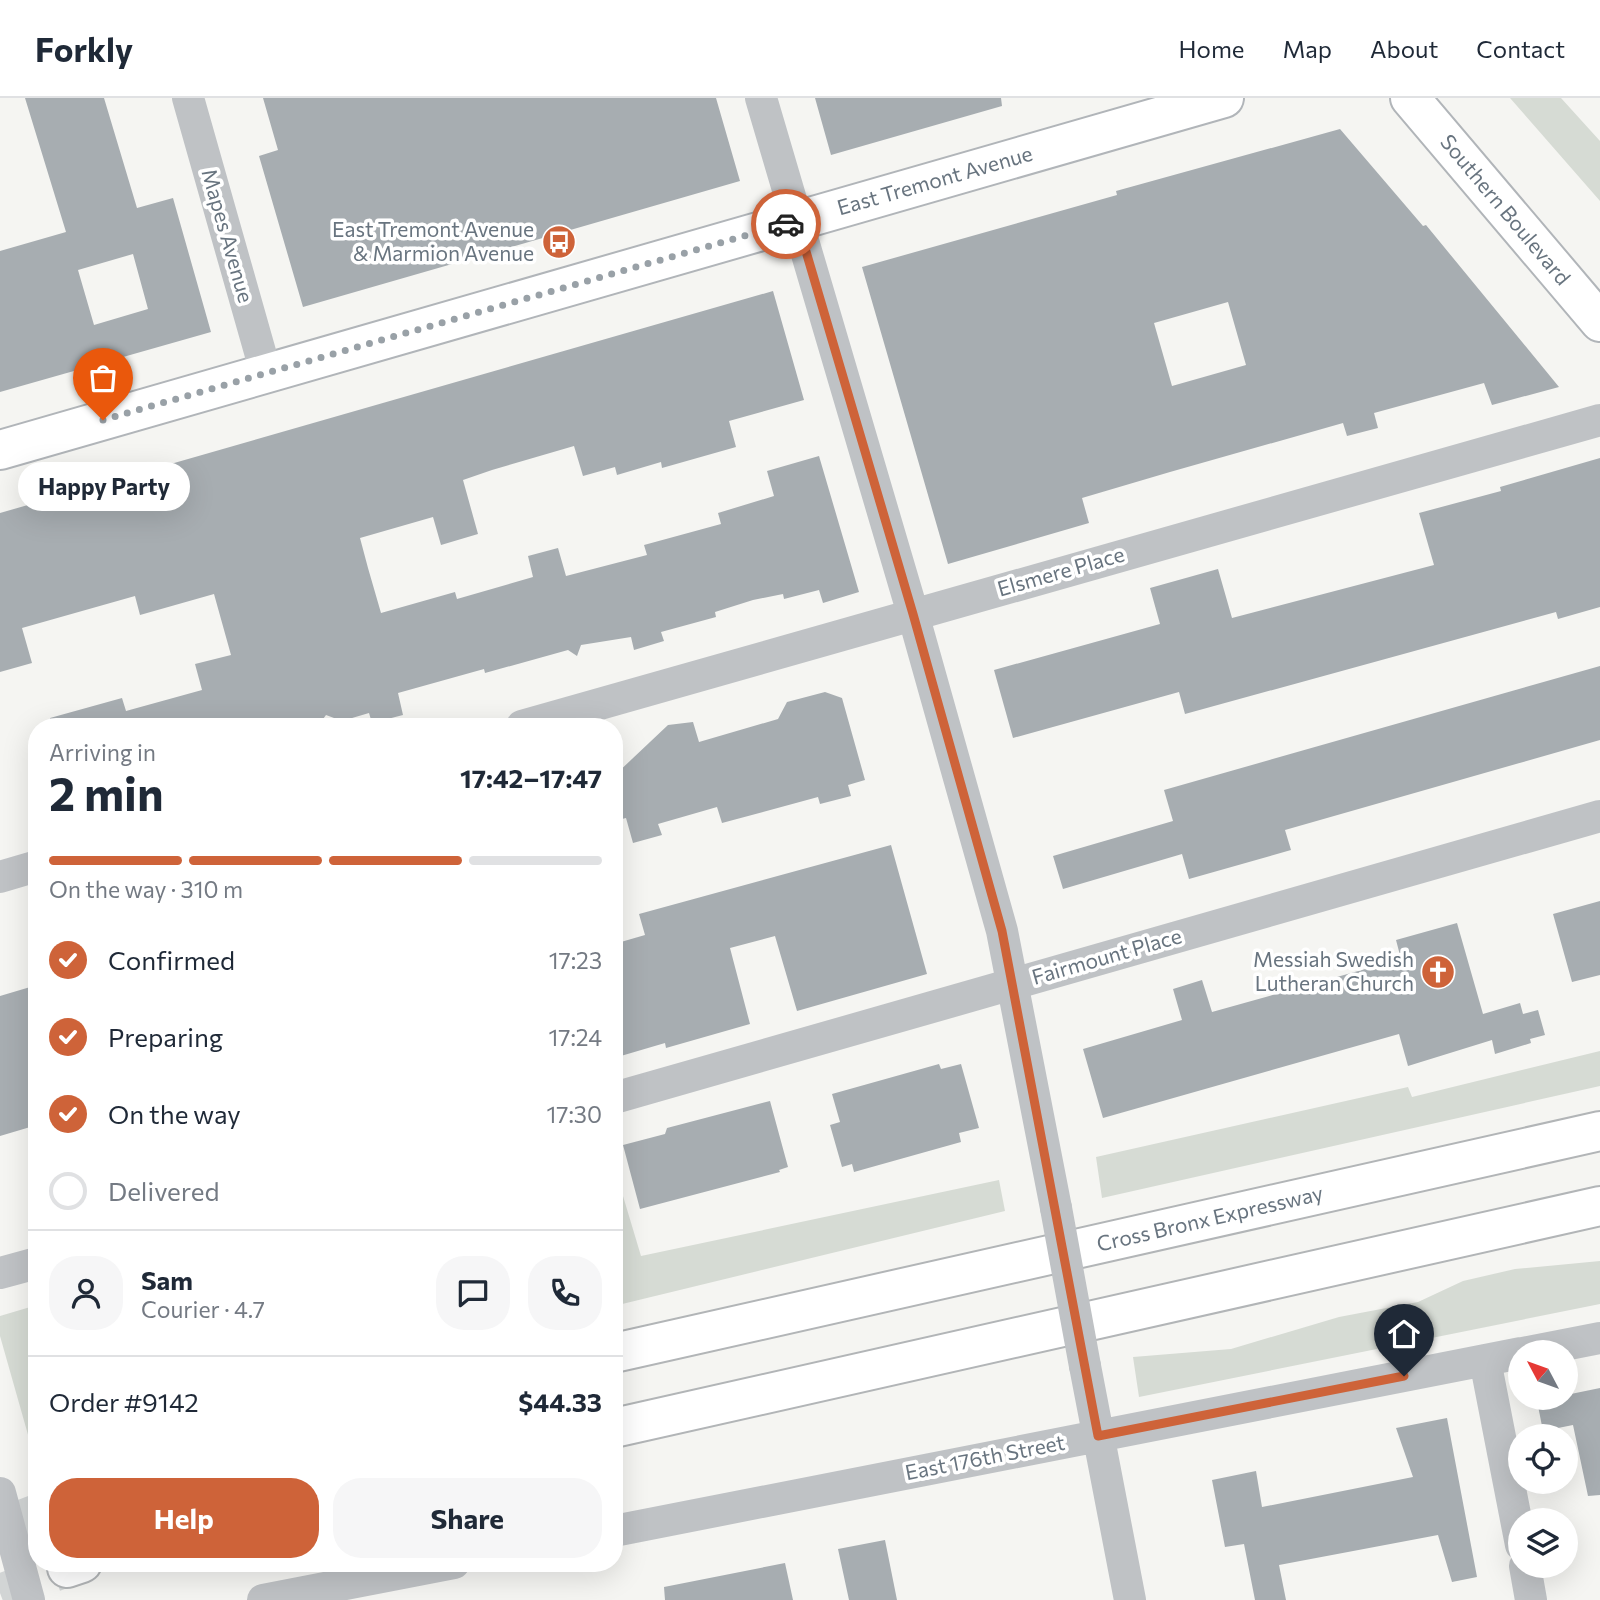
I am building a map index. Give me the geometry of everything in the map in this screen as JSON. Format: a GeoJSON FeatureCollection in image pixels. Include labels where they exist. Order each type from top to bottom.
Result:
{"type":"FeatureCollection","features":[{"type":"Feature","properties":{"kind":"main road","name":"East Tremont Avenue"},"geometry":{"type":"LineString","coordinates":[[0,450],[1224,98]]}},
{"type":"Feature","properties":{"kind":"main road","name":"Southern Boulevard"},"geometry":{"type":"LineString","coordinates":[[1410,98],[1600,322]]}},
{"type":"Feature","properties":{"kind":"main road","name":"Cross Bronx Expressway"},"geometry":{"type":"LineString","coordinates":[[623,1351],[1600,1131]]}},
{"type":"Feature","properties":{"kind":"main road"},"geometry":{"type":"LineString","coordinates":[[623,1426],[1600,1206]]}},
{"type":"Feature","properties":{"kind":"street","name":"Mapes Avenue"},"geometry":{"type":"LineString","coordinates":[[188,98],[266,373]]}},
{"type":"Feature","properties":{"kind":"street"},"geometry":{"type":"LineString","coordinates":[[761,98],[913,614],[1013,984],[1130,1600]]}},
{"type":"Feature","properties":{"kind":"street","name":"Elsmere Place"},"geometry":{"type":"LineString","coordinates":[[550,718],[1600,420]]}},
{"type":"Feature","properties":{"kind":"street","name":"Fairmount Place"},"geometry":{"type":"LineString","coordinates":[[623,1095],[1600,816]]}},
{"type":"Feature","properties":{"kind":"street"},"geometry":{"type":"LineString","coordinates":[[0,877],[28,869]]}},
{"type":"Feature","properties":{"kind":"street"},"geometry":{"type":"LineString","coordinates":[[0,1273],[28,1265]]}},
{"type":"Feature","properties":{"kind":"street","name":"East 176th Street"},"geometry":{"type":"LineString","coordinates":[[1578,1342],[1600,1338]]}},
{"type":"Feature","properties":{"kind":"street","name":"East 176th Street"},"geometry":{"type":"LineString","coordinates":[[623,1529],[1508,1356]]}},
{"type":"Feature","properties":{"kind":"street"},"geometry":{"type":"LineString","coordinates":[[1485,1360],[1514,1508]]}},
{"type":"Feature","properties":{"kind":"street"},"geometry":{"type":"LineString","coordinates":[[0,1493],[29,1600]]}},
{"type":"Feature","properties":{"kind":"street"},"geometry":{"type":"LineString","coordinates":[[263,1600],[408,1572]]}},
{"type":"Feature","properties":{"kind":"street"},"geometry":{"type":"LineString","coordinates":[[1527,1578],[1531,1600]]}},
{"type":"Feature","properties":{"kind":"shaded area"},"geometry":{"type":"Polygon","coordinates":[[[1510,98],[1561,98],[1600,141],[1600,201],[1510,98]]]}},
{"type":"Feature","properties":{"kind":"shaded area"},"geometry":{"type":"Polygon","coordinates":[[[1600,1051],[1600,1086],[1102,1198],[1096,1157],[1408,1087],[1412,1097],[1600,1051]]]}},
{"type":"Feature","properties":{"kind":"shaded area"},"geometry":{"type":"Polygon","coordinates":[[[999,1180],[1005,1211],[623,1304],[623,1196],[641,1256],[999,1180]]]}},
{"type":"Feature","properties":{"kind":"shaded area"},"geometry":{"type":"Polygon","coordinates":[[[1600,1261],[1600,1304],[1139,1397],[1133,1357],[1231,1349],[1339,1317],[1418,1302],[1463,1281],[1515,1269],[1600,1261]]]}},
{"type":"Feature","properties":{"kind":"shaded area"},"geometry":{"type":"Polygon","coordinates":[[[28,1308],[28,1435],[0,1336],[0,1316],[28,1308]]]}},
{"type":"Feature","properties":{"kind":"building"},"geometry":{"type":"Polygon","coordinates":[[[25,98],[104,98],[137,208],[173,198],[211,332],[0,392],[0,251],[66,232],[25,98]],[[133,254],[78,270],[94,325],[148,309],[133,254]]]}},
{"type":"Feature","properties":{"kind":"building"},"geometry":{"type":"Polygon","coordinates":[[[263,98],[716,98],[740,181],[303,307],[259,156],[278,150],[263,98]]]}},
{"type":"Feature","properties":{"kind":"building"},"geometry":{"type":"Polygon","coordinates":[[[815,98],[1001,98],[1002,106],[831,155],[815,98]]]}},
{"type":"Feature","properties":{"kind":"building"},"geometry":{"type":"Polygon","coordinates":[[[1340,129],[1423,226],[1426,225],[1559,387],[1492,405],[1484,383],[1374,413],[1378,428],[1347,436],[1343,423],[1170,472],[1082,498],[1089,523],[948,564],[862,267],[1117,195],[1116,191],[1340,129]],[[1228,302],[1154,323],[1172,386],[1246,365],[1228,302]]]}},
{"type":"Feature","properties":{"kind":"building"},"geometry":{"type":"Polygon","coordinates":[[[773,291],[804,400],[729,421],[736,447],[662,468],[661,462],[617,475],[615,467],[583,476],[574,446],[492,470],[463,480],[478,534],[441,545],[433,517],[360,538],[368,568],[381,613],[455,592],[457,599],[533,577],[528,556],[558,548],[566,576],[647,555],[644,545],[721,524],[718,513],[774,496],[767,471],[819,456],[859,592],[823,603],[819,590],[784,599],[783,594],[753,600],[715,612],[716,617],[661,632],[664,641],[634,650],[631,637],[581,645],[577,656],[568,650],[485,673],[484,669],[398,693],[403,715],[391,718],[370,718],[369,713],[352,718],[326,715],[324,718],[50,718],[122,698],[126,711],[202,690],[195,664],[231,655],[214,594],[140,615],[135,596],[22,628],[32,663],[0,672],[0,513],[773,291]]]}},
{"type":"Feature","properties":{"kind":"building"},"geometry":{"type":"Polygon","coordinates":[[[1600,458],[1600,607],[1558,619],[1556,612],[1185,714],[1179,692],[1013,738],[994,670],[1160,624],[1150,588],[1218,569],[1232,618],[1434,565],[1419,513],[1501,491],[1500,487],[1600,458]]]}},
{"type":"Feature","properties":{"kind":"building"},"geometry":{"type":"Polygon","coordinates":[[[1600,666],[1600,740],[1285,830],[1291,850],[1189,879],[1182,854],[1063,889],[1053,856],[1173,821],[1164,790],[1600,666]]]}},
{"type":"Feature","properties":{"kind":"building"},"geometry":{"type":"Polygon","coordinates":[[[825,692],[842,698],[865,780],[848,785],[851,796],[820,804],[818,797],[722,823],[717,807],[658,824],[662,835],[633,843],[626,818],[623,819],[623,768],[668,725],[693,722],[699,742],[778,719],[787,702],[825,692]]]}},
{"type":"Feature","properties":{"kind":"building"},"geometry":{"type":"Polygon","coordinates":[[[891,845],[927,974],[797,1011],[775,936],[730,948],[750,1024],[666,1048],[665,1043],[623,1055],[623,941],[645,935],[639,914],[891,845]]]}},
{"type":"Feature","properties":{"kind":"building"},"geometry":{"type":"Polygon","coordinates":[[[1600,901],[1600,975],[1572,982],[1553,914],[1600,901]]]}},
{"type":"Feature","properties":{"kind":"building"},"geometry":{"type":"Polygon","coordinates":[[[1457,923],[1483,1014],[1520,1003],[1523,1014],[1538,1010],[1545,1035],[1530,1039],[1531,1043],[1495,1054],[1492,1040],[1408,1066],[1399,1034],[1103,1118],[1083,1049],[1182,1020],[1173,989],[1202,980],[1212,1012],[1401,959],[1396,940],[1457,923]]]}},
{"type":"Feature","properties":{"kind":"building"},"geometry":{"type":"Polygon","coordinates":[[[28,988],[28,1128],[0,1136],[0,996],[28,988]]]}},
{"type":"Feature","properties":{"kind":"building"},"geometry":{"type":"Polygon","coordinates":[[[939,1064],[941,1069],[961,1064],[979,1128],[959,1133],[961,1142],[854,1172],[852,1164],[842,1167],[830,1125],[840,1122],[832,1094],[939,1064]]]}},
{"type":"Feature","properties":{"kind":"building"},"geometry":{"type":"Polygon","coordinates":[[[770,1101],[788,1167],[779,1170],[780,1172],[640,1209],[623,1145],[665,1134],[667,1128],[770,1101]]]}},
{"type":"Feature","properties":{"kind":"building"},"geometry":{"type":"Polygon","coordinates":[[[1600,1388],[1600,1495],[1588,1496],[1578,1449],[1578,1424],[1542,1424],[1539,1410],[1578,1410],[1578,1393],[1600,1388]]]}},
{"type":"Feature","properties":{"kind":"building"},"geometry":{"type":"Polygon","coordinates":[[[1447,1418],[1477,1577],[1452,1582],[1438,1535],[1279,1565],[1286,1600],[1255,1600],[1244,1544],[1225,1547],[1212,1480],[1256,1471],[1262,1507],[1413,1477],[1396,1428],[1447,1418]]]}},
{"type":"Feature","properties":{"kind":"building"},"geometry":{"type":"Polygon","coordinates":[[[885,1540],[897,1600],[849,1600],[838,1549],[885,1540]]]}},
{"type":"Feature","properties":{"kind":"building"},"geometry":{"type":"Polygon","coordinates":[[[785,1563],[793,1600],[665,1600],[664,1587],[785,1563]]]}},
{"type":"Feature","properties":{"kind":"tunnel"},"geometry":{"type":"LineString","coordinates":[[0,1527],[28,1516]]}},
{"type":"Feature","properties":{"kind":"tunnel"},"geometry":{"type":"LineString","coordinates":[[0,1593],[56,1572]]}},
{"type":"Feature","properties":{"kind":"way so far"},"geometry":{"type":"LineString","coordinates":[[103,420],[786,224]]}},
{"type":"Feature","properties":{"kind":"place","name":"East Tremont Avenue & Marmion Avenue"},"geometry":{"type":"Point","coordinates":[559,242]}},
{"type":"Feature","properties":{"kind":"place","name":"Happy Party"},"geometry":{"type":"Point","coordinates":[103,420]}},
{"type":"Feature","properties":{"kind":"place","name":"Messiah Swedish Lutheran Church"},"geometry":{"type":"Point","coordinates":[1438,972]}},
{"type":"Feature","properties":{"kind":"route"},"geometry":{"type":"LineString","coordinates":[[786,224],[797,221],[913,614],[1002,931],[1098,1436],[1404,1376]]}}]}
